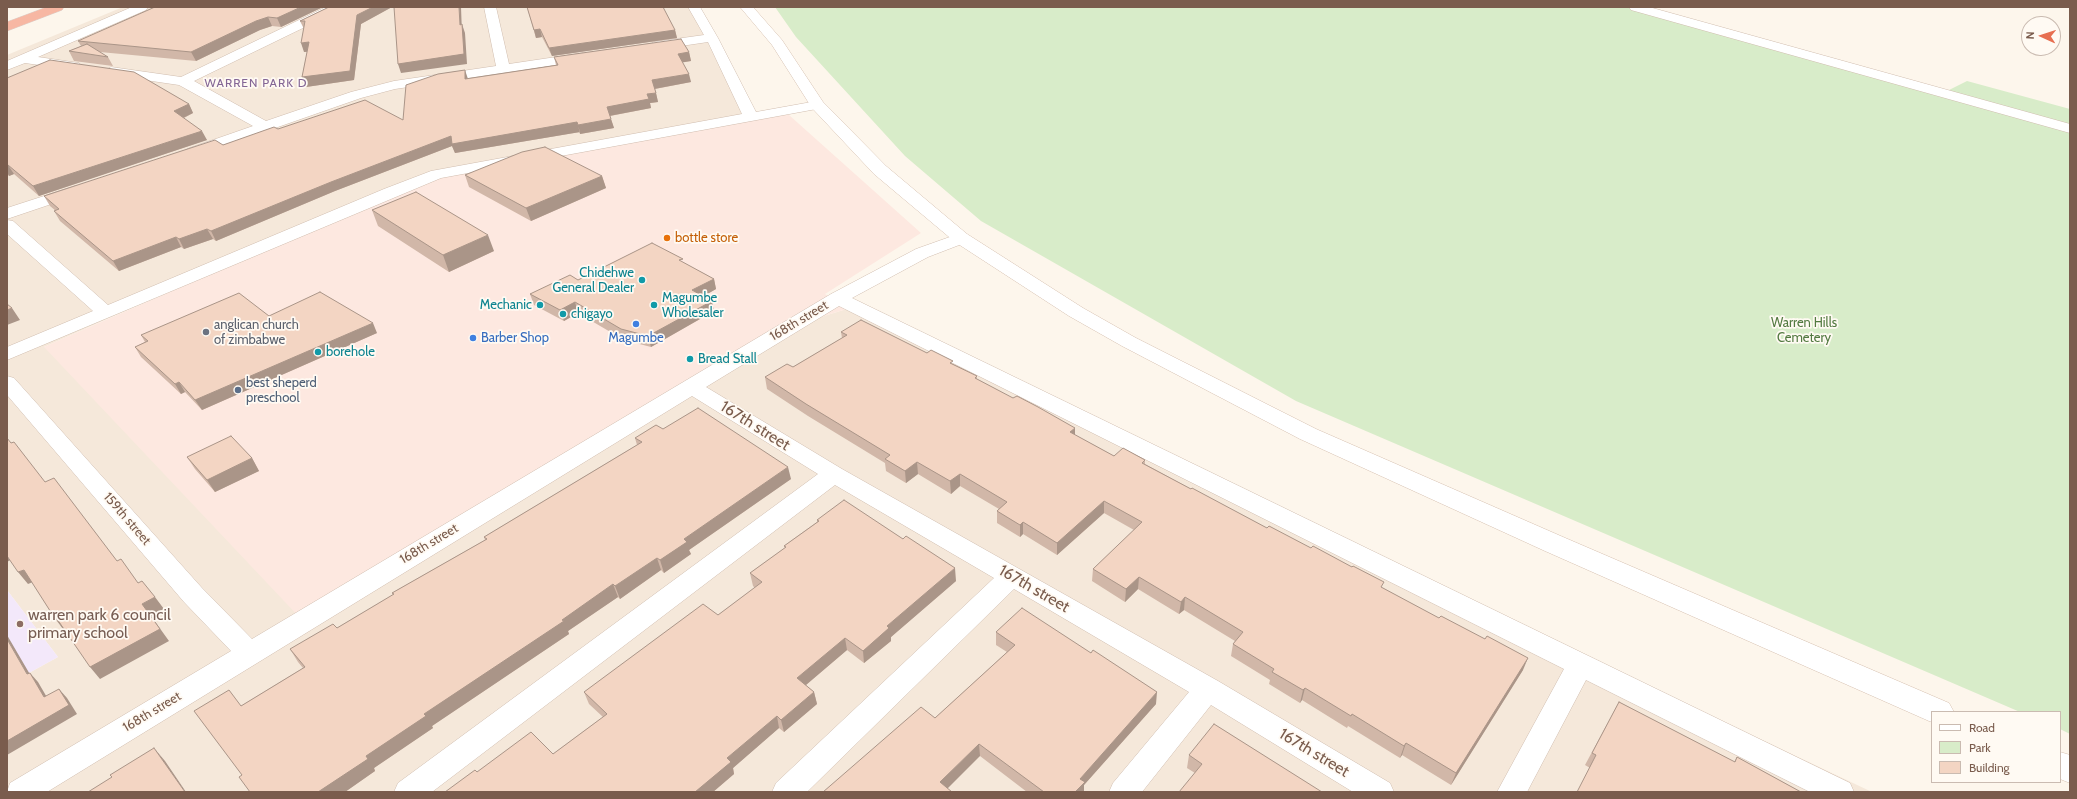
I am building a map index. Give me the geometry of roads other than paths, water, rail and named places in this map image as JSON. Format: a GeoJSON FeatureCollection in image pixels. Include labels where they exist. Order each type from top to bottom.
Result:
{"type":"FeatureCollection","features":[{"type":"Feature","properties":{"kind":"highway"},"geometry":{"type":"LineString","coordinates":[[7,27],[58,7]]}},
{"type":"Feature","properties":{"kind":"street"},"geometry":{"type":"LineString","coordinates":[[7,66],[142,7]]}},
{"type":"Feature","properties":{"kind":"street"},"geometry":{"type":"LineString","coordinates":[[183,81],[336,7]]}},
{"type":"Feature","properties":{"kind":"street"},"geometry":{"type":"LineString","coordinates":[[490,7],[502,68]]}},
{"type":"Feature","properties":{"kind":"street"},"geometry":{"type":"LineString","coordinates":[[694,7],[712,38],[750,115]]}},
{"type":"Feature","properties":{"kind":"street"},"geometry":{"type":"LineString","coordinates":[[746,7],[777,43],[816,105],[880,170],[961,238],[1096,323],[1234,397],[1308,434],[1554,544],[1937,711]]}},
{"type":"Feature","properties":{"kind":"street"},"geometry":{"type":"LineString","coordinates":[[1635,7],[2070,129]]}},
{"type":"Feature","properties":{"kind":"street"},"geometry":{"type":"LineString","coordinates":[[642,48],[712,38]]}},
{"type":"Feature","properties":{"kind":"street"},"geometry":{"type":"LineString","coordinates":[[177,157],[383,88],[417,81],[596,55]]}},
{"type":"Feature","properties":{"kind":"street"},"geometry":{"type":"LineString","coordinates":[[23,59],[84,67]]}},
{"type":"Feature","properties":{"kind":"street"},"geometry":{"type":"LineString","coordinates":[[99,69],[183,81],[266,127]]}},
{"type":"Feature","properties":{"kind":"street"},"geometry":{"type":"LineString","coordinates":[[7,354],[438,174],[750,115],[816,105]]}},
{"type":"Feature","properties":{"kind":"street"},"geometry":{"type":"LineString","coordinates":[[7,214],[88,187]]}},
{"type":"Feature","properties":{"kind":"street"},"geometry":{"type":"LineString","coordinates":[[7,225],[105,312]]}},
{"type":"Feature","properties":{"kind":"street","name":"168th street"},"geometry":{"type":"LineString","coordinates":[[21,792],[690,386],[838,298],[922,253],[961,238]]}},
{"type":"Feature","properties":{"kind":"street"},"geometry":{"type":"LineString","coordinates":[[838,298],[1839,792]]}},
{"type":"Feature","properties":{"kind":"street","name":"159th street"},"geometry":{"type":"LineString","coordinates":[[7,382],[193,595],[249,653]]}},
{"type":"Feature","properties":{"kind":"street","name":"167th street"},"geometry":{"type":"LineString","coordinates":[[690,386],[834,474],[1208,689],[1379,792]]}},
{"type":"Feature","properties":{"kind":"street"},"geometry":{"type":"LineString","coordinates":[[410,792],[834,474]]}},
{"type":"Feature","properties":{"kind":"street"},"geometry":{"type":"LineString","coordinates":[[787,792],[1012,576]]}},
{"type":"Feature","properties":{"kind":"street"},"geometry":{"type":"LineString","coordinates":[[1512,792],[1580,665]]}},
{"type":"Feature","properties":{"kind":"street"},"geometry":{"type":"LineString","coordinates":[[1124,792],[1208,689]]}},
{"type":"Feature","properties":{"kind":"place","name":"bottle store"},"geometry":{"type":"Point","coordinates":[667,238]}},
{"type":"Feature","properties":{"kind":"place","name":"Chidehwe General Dealer"},"geometry":{"type":"Point","coordinates":[642,280]}},
{"type":"Feature","properties":{"kind":"place","name":"Mechanic"},"geometry":{"type":"Point","coordinates":[540,305]}},
{"type":"Feature","properties":{"kind":"place","name":"Magumbe Wholesaler"},"geometry":{"type":"Point","coordinates":[654,305]}},
{"type":"Feature","properties":{"kind":"place","name":"chigayo"},"geometry":{"type":"Point","coordinates":[563,314]}},
{"type":"Feature","properties":{"kind":"place","name":"Magumbe"},"geometry":{"type":"Point","coordinates":[636,324]}},
{"type":"Feature","properties":{"kind":"place","name":"anglican church of zimbabwe"},"geometry":{"type":"Point","coordinates":[206,332]}},
{"type":"Feature","properties":{"kind":"place","name":"Barber Shop"},"geometry":{"type":"Point","coordinates":[473,338]}},
{"type":"Feature","properties":{"kind":"place","name":"borehole"},"geometry":{"type":"Point","coordinates":[318,352]}},
{"type":"Feature","properties":{"kind":"place","name":"Bread Stall"},"geometry":{"type":"Point","coordinates":[690,359]}},
{"type":"Feature","properties":{"kind":"place","name":"best sheperd preschool"},"geometry":{"type":"Point","coordinates":[238,390]}},
{"type":"Feature","properties":{"kind":"place","name":"warren park 6 council primary school"},"geometry":{"type":"Point","coordinates":[20,624]}},
{"type":"Feature","properties":{"kind":"district","name":"WARREN PARK D"},"geometry":{"type":"Point","coordinates":[256,83]}},
{"type":"Feature","properties":{"kind":"park label","name":"Warren Hills Cemetery"},"geometry":{"type":"Point","coordinates":[1804,330]}}]}
